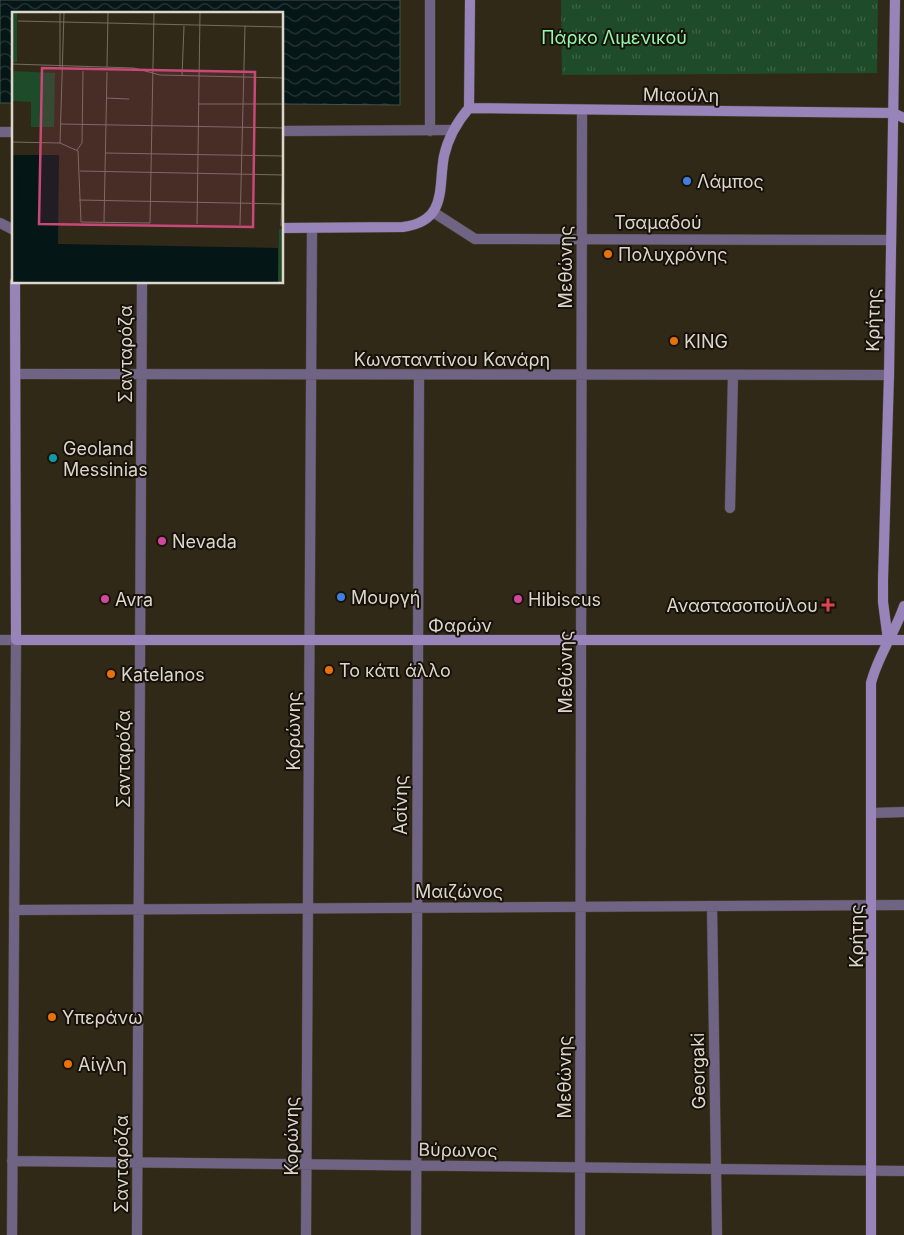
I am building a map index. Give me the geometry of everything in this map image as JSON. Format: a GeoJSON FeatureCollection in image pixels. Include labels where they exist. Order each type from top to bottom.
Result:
{"type":"FeatureCollection","features":[{"type":"Feature","properties":{"kind":"main road"},"geometry":{"type":"LineString","coordinates":[[284,228],[408,227],[425,220],[432,212],[441,195],[444,156],[453,130],[469,108],[470,0]]}},
{"type":"Feature","properties":{"kind":"main road","name":"Κρήτης"},"geometry":{"type":"LineString","coordinates":[[888,640],[883,602],[883,580],[889,375],[895,0]]}},
{"type":"Feature","properties":{"kind":"main road","name":"Μιαούλη"},"geometry":{"type":"LineString","coordinates":[[469,108],[893,114]]}},
{"type":"Feature","properties":{"kind":"main road"},"geometry":{"type":"LineString","coordinates":[[893,114],[904,108]]}},
{"type":"Feature","properties":{"kind":"main road"},"geometry":{"type":"LineString","coordinates":[[893,114],[904,118]]}},
{"type":"Feature","properties":{"kind":"main road"},"geometry":{"type":"LineString","coordinates":[[15,284],[16,640]]}},
{"type":"Feature","properties":{"kind":"main road","name":"Κρήτης"},"geometry":{"type":"LineString","coordinates":[[871,1235],[871,683],[875,666],[900,618],[904,606]]}},
{"type":"Feature","properties":{"kind":"main road","name":"Φαρών"},"geometry":{"type":"LineString","coordinates":[[16,640],[904,640]]}},
{"type":"Feature","properties":{"kind":"street"},"geometry":{"type":"LineString","coordinates":[[430,0],[430,130]]}},
{"type":"Feature","properties":{"kind":"street","name":"Μεθώνης"},"geometry":{"type":"LineString","coordinates":[[580,1235],[582,110]]}},
{"type":"Feature","properties":{"kind":"street"},"geometry":{"type":"LineString","coordinates":[[284,131],[453,130]]}},
{"type":"Feature","properties":{"kind":"street","name":"Τσαμαδού"},"geometry":{"type":"LineString","coordinates":[[432,212],[475,239],[891,240]]}},
{"type":"Feature","properties":{"kind":"street"},"geometry":{"type":"LineString","coordinates":[[0,223],[12,229]]}},
{"type":"Feature","properties":{"kind":"street","name":"Κορώνης"},"geometry":{"type":"LineString","coordinates":[[306,1235],[312,228]]}},
{"type":"Feature","properties":{"kind":"street","name":"Σανταρόζα"},"geometry":{"type":"LineString","coordinates":[[138,1235],[142,284]]}},
{"type":"Feature","properties":{"kind":"street","name":"Κωνσταντίνου Κανάρη"},"geometry":{"type":"LineString","coordinates":[[16,374],[889,375]]}},
{"type":"Feature","properties":{"kind":"street","name":"Ασίνης"},"geometry":{"type":"LineString","coordinates":[[416,1235],[419,375]]}},
{"type":"Feature","properties":{"kind":"street"},"geometry":{"type":"LineString","coordinates":[[730,508],[733,375]]}},
{"type":"Feature","properties":{"kind":"street"},"geometry":{"type":"LineString","coordinates":[[0,640],[16,640],[12,1235]]}},
{"type":"Feature","properties":{"kind":"street"},"geometry":{"type":"LineString","coordinates":[[872,813],[904,812]]}},
{"type":"Feature","properties":{"kind":"street","name":"Μαιζώνος"},"geometry":{"type":"LineString","coordinates":[[14,910],[904,905]]}},
{"type":"Feature","properties":{"kind":"street","name":"Georgaki"},"geometry":{"type":"LineString","coordinates":[[712,906],[717,1235]]}},
{"type":"Feature","properties":{"kind":"street","name":"Βύρωνος"},"geometry":{"type":"LineString","coordinates":[[12,1161],[904,1171]]}},
{"type":"Feature","properties":{"kind":"green space","name":"Πάρκο Λιμενικού"},"geometry":{"type":"Polygon","coordinates":[[[561,0],[878,0],[877,73],[562,75],[561,0]]]}},
{"type":"Feature","properties":{"kind":"water"},"geometry":{"type":"Polygon","coordinates":[[[0,0],[400,0],[400,105],[284,104],[284,12],[12,12],[12,103],[0,103],[0,0]]]}},
{"type":"Feature","properties":{"kind":"place","name":"Λάμπος"},"geometry":{"type":"Point","coordinates":[687,181]}},
{"type":"Feature","properties":{"kind":"place","name":"Πολυχρόνης"},"geometry":{"type":"Point","coordinates":[608,254]}},
{"type":"Feature","properties":{"kind":"place","name":"KING"},"geometry":{"type":"Point","coordinates":[674,341]}},
{"type":"Feature","properties":{"kind":"place","name":"Geoland Messinias"},"geometry":{"type":"Point","coordinates":[53,458]}},
{"type":"Feature","properties":{"kind":"place","name":"Nevada"},"geometry":{"type":"Point","coordinates":[162,541]}},
{"type":"Feature","properties":{"kind":"place","name":"Μουργή"},"geometry":{"type":"Point","coordinates":[341,597]}},
{"type":"Feature","properties":{"kind":"place","name":"Avra"},"geometry":{"type":"Point","coordinates":[105,599]}},
{"type":"Feature","properties":{"kind":"place","name":"Hibiscus"},"geometry":{"type":"Point","coordinates":[518,599]}},
{"type":"Feature","properties":{"kind":"place","name":"Αναστασοπούλου"},"geometry":{"type":"Point","coordinates":[828,605]}},
{"type":"Feature","properties":{"kind":"place","name":"Το κάτι άλλο"},"geometry":{"type":"Point","coordinates":[329,670]}},
{"type":"Feature","properties":{"kind":"place","name":"Katelanos"},"geometry":{"type":"Point","coordinates":[111,674]}},
{"type":"Feature","properties":{"kind":"place","name":"Υπεράνω"},"geometry":{"type":"Point","coordinates":[52,1017]}},
{"type":"Feature","properties":{"kind":"place","name":"Αίγλη"},"geometry":{"type":"Point","coordinates":[68,1064]}}]}
